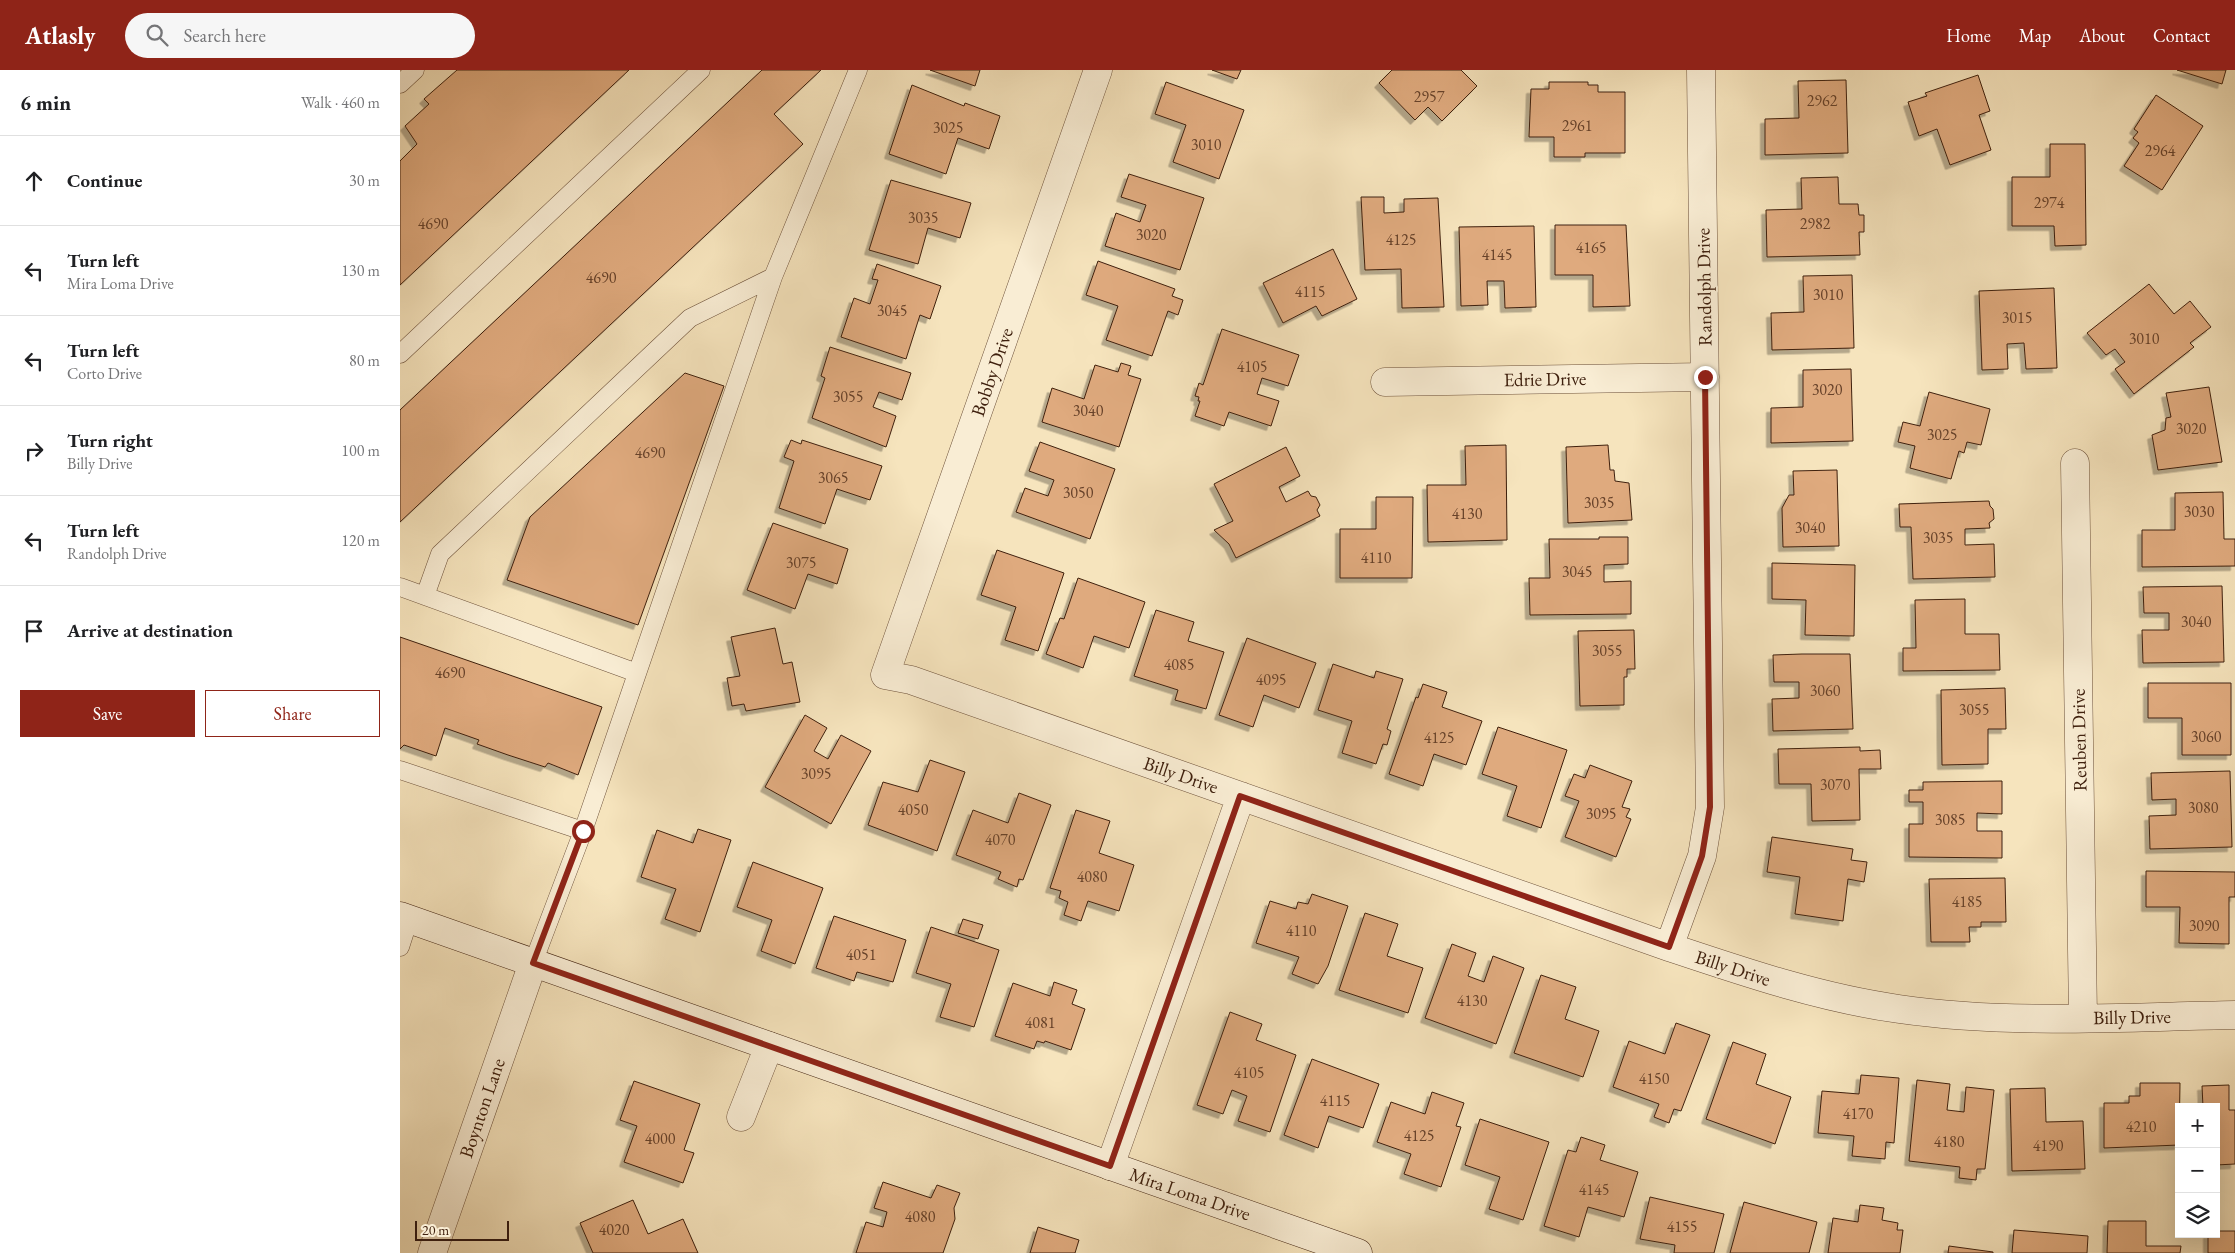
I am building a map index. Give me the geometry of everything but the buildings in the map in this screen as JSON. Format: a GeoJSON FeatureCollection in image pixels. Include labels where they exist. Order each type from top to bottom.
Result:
{"type":"FeatureCollection","features":[{"type":"Feature","properties":{"kind":"street","name":"Bobby Drive"},"geometry":{"type":"LineString","coordinates":[[885,675],[1098,70]]}},
{"type":"Feature","properties":{"kind":"street","name":"Randolph Drive"},"geometry":{"type":"LineString","coordinates":[[1669,947],[1702,856],[1710,807],[1702,70]]}},
{"type":"Feature","properties":{"kind":"street","name":"Edrie Drive"},"geometry":{"type":"LineString","coordinates":[[1385,382],[1705,377]]}},
{"type":"Feature","properties":{"kind":"street","name":"Reuben Drive"},"geometry":{"type":"LineString","coordinates":[[2075,463],[2084,1018]]}},
{"type":"Feature","properties":{"kind":"street","name":"Billy Drive"},"geometry":{"type":"LineString","coordinates":[[885,675],[911,680],[1669,947],[1750,974],[1813,992],[1898,1009],[1981,1018],[2235,1015]]}},
{"type":"Feature","properties":{"kind":"street"},"geometry":{"type":"LineString","coordinates":[[1110,1166],[1240,796]]}},
{"type":"Feature","properties":{"kind":"street","name":"Mira Loma Drive"},"geometry":{"type":"LineString","coordinates":[[404,917],[1358,1253]]}},
{"type":"Feature","properties":{"kind":"street","name":"Boynton Lane"},"geometry":{"type":"LineString","coordinates":[[432,1253],[533,963]]}},
{"type":"Feature","properties":{"kind":"street"},"geometry":{"type":"LineString","coordinates":[[741,1118],[769,1046]]}},
{"type":"Feature","properties":{"kind":"lane"},"geometry":{"type":"LineString","coordinates":[[400,84],[416,70]]}},
{"type":"Feature","properties":{"kind":"lane"},"geometry":{"type":"LineString","coordinates":[[400,354],[701,70]]}},
{"type":"Feature","properties":{"kind":"lane"},"geometry":{"type":"LineString","coordinates":[[533,963],[583,831],[773,277],[858,70]]}},
{"type":"Feature","properties":{"kind":"lane"},"geometry":{"type":"LineString","coordinates":[[425,596],[440,554],[690,318],[773,277]]}},
{"type":"Feature","properties":{"kind":"lane"},"geometry":{"type":"LineString","coordinates":[[400,587],[637,673]]}},
{"type":"Feature","properties":{"kind":"lane"},"geometry":{"type":"LineString","coordinates":[[400,770],[583,831]]}},
{"type":"Feature","properties":{"kind":"lane"},"geometry":{"type":"LineString","coordinates":[[400,947],[404,917]]}},
{"type":"Feature","properties":{"kind":"route"},"geometry":{"type":"LineString","coordinates":[[583,831],[533,963],[1110,1166],[1240,796],[1669,947],[1702,856],[1710,807],[1705,377]]}}]}
